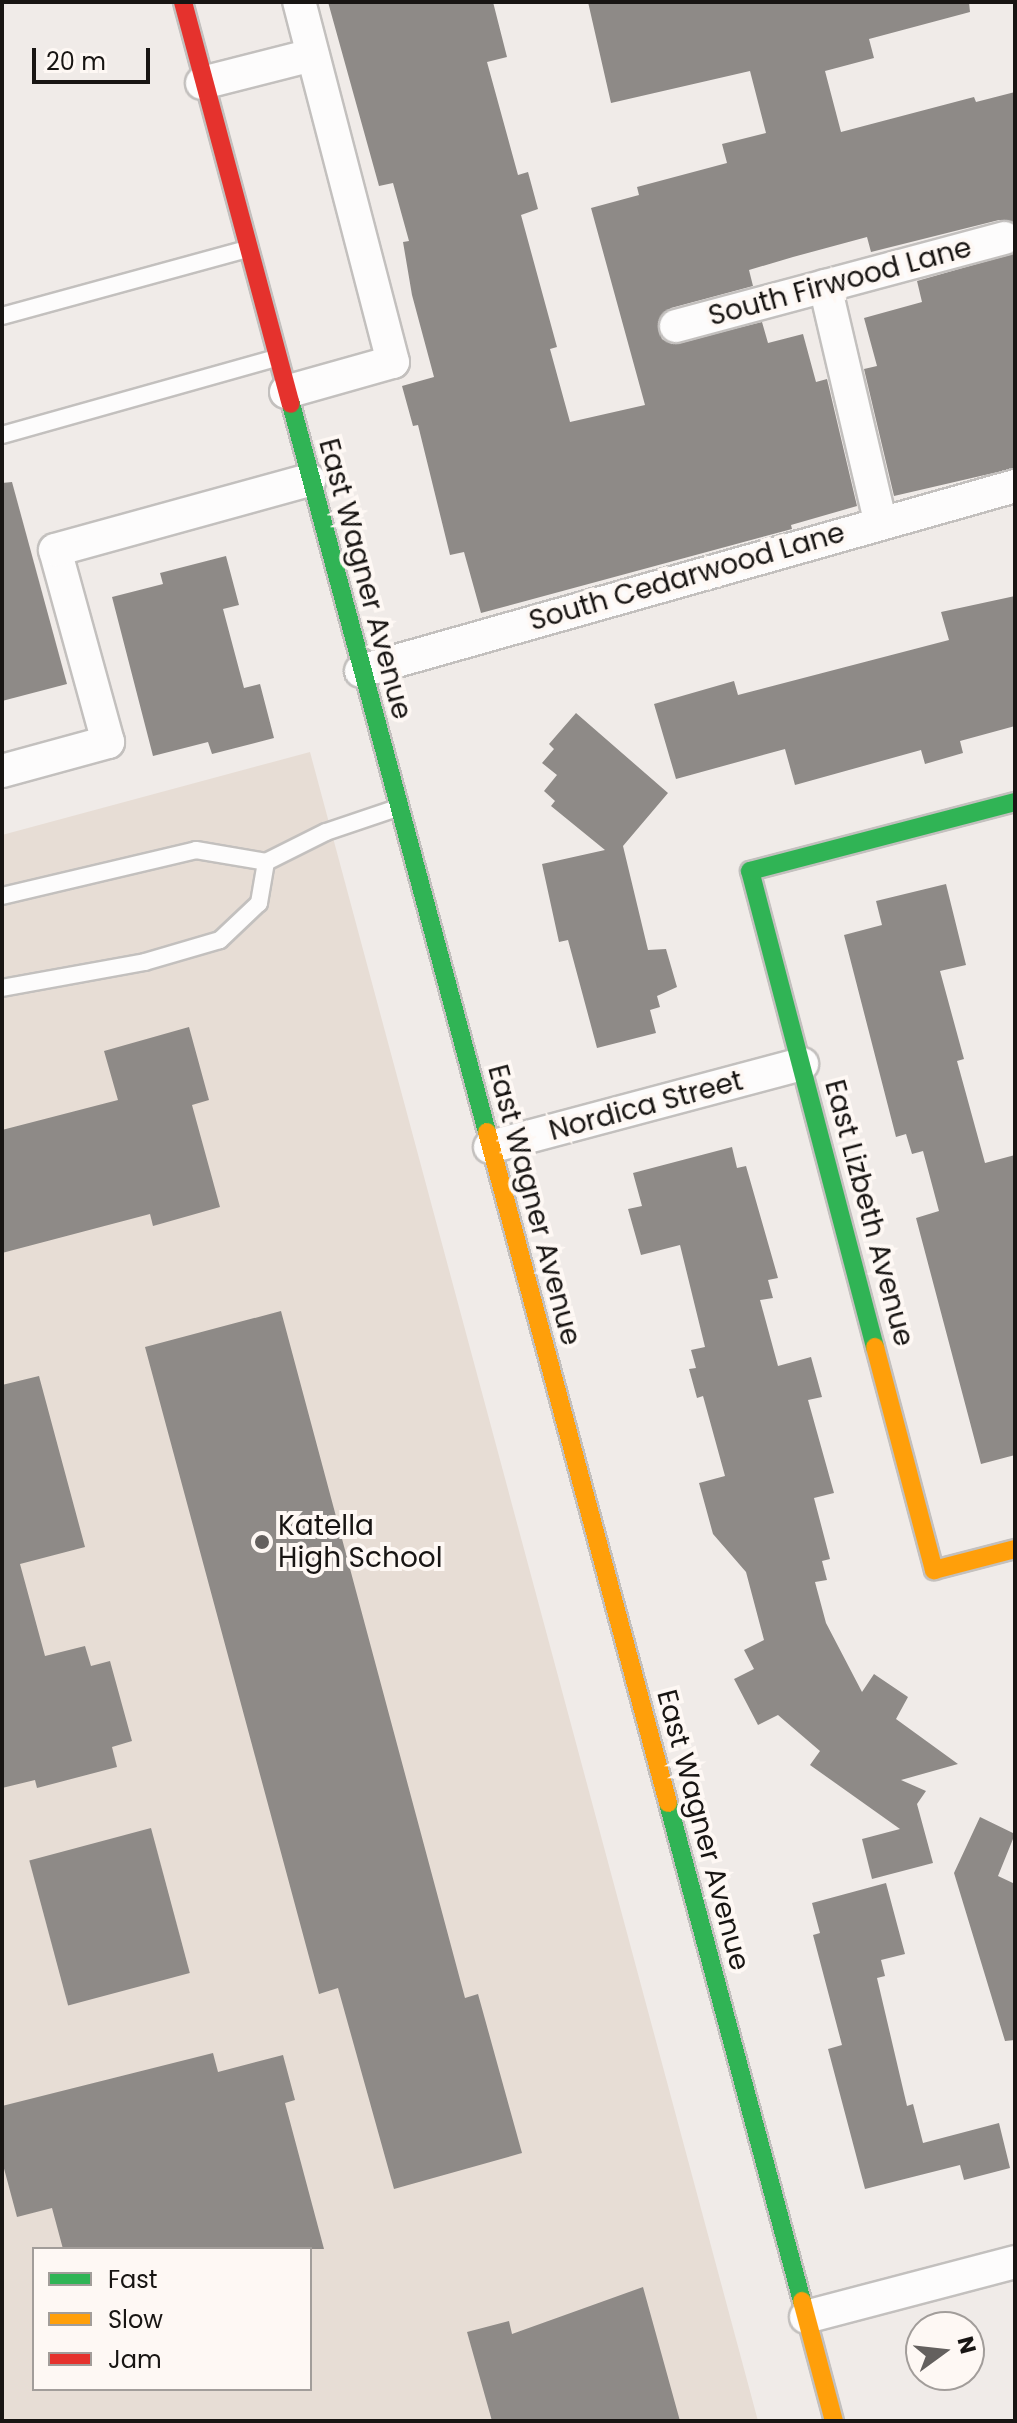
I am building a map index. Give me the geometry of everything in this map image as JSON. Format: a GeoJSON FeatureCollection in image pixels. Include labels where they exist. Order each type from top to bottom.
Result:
{"type":"FeatureCollection","features":[{"type":"Feature","properties":{"kind":"street","name":"East Wagner Avenue"},"geometry":{"type":"LineString","coordinates":[[183,2],[276,358],[834,2421]]}},
{"type":"Feature","properties":{"kind":"street"},"geometry":{"type":"LineString","coordinates":[[286,392],[393,362],[299,2]]}},
{"type":"Feature","properties":{"kind":"street"},"geometry":{"type":"LineString","coordinates":[[202,83],[312,55]]}},
{"type":"Feature","properties":{"kind":"street","name":"South Firwood Lane"},"geometry":{"type":"LineString","coordinates":[[676,326],[1004,238]]}},
{"type":"Feature","properties":{"kind":"street"},"geometry":{"type":"LineString","coordinates":[[825,286],[880,521]]}},
{"type":"Feature","properties":{"kind":"street"},"geometry":{"type":"LineString","coordinates":[[2,771],[108,742],[55,550],[310,480]]}},
{"type":"Feature","properties":{"kind":"street","name":"South Cedarwood Lane"},"geometry":{"type":"LineString","coordinates":[[361,671],[880,521],[1015,486]]}},
{"type":"Feature","properties":{"kind":"street","name":"East Lizbeth Avenue"},"geometry":{"type":"LineString","coordinates":[[1015,802],[750,871],[934,1570],[1015,1549]]}},
{"type":"Feature","properties":{"kind":"street","name":"Nordica Street"},"geometry":{"type":"LineString","coordinates":[[490,1147],[802,1064]]}},
{"type":"Feature","properties":{"kind":"street"},"geometry":{"type":"LineString","coordinates":[[806,2317],[1015,2262]]}},
{"type":"Feature","properties":{"kind":"lane"},"geometry":{"type":"LineString","coordinates":[[2,316],[247,249]]}},
{"type":"Feature","properties":{"kind":"lane"},"geometry":{"type":"LineString","coordinates":[[2,435],[276,358]]}},
{"type":"Feature","properties":{"kind":"lane"},"geometry":{"type":"LineString","coordinates":[[2,896],[196,850],[266,862],[326,832],[398,808]]}},
{"type":"Feature","properties":{"kind":"lane"},"geometry":{"type":"LineString","coordinates":[[2,988],[145,962],[220,940],[259,903],[266,862]]}},
{"type":"Feature","properties":{"kind":"shaded area","name":"Katella High School"},"geometry":{"type":"Polygon","coordinates":[[[310,752],[758,2421],[2,2421],[2,835],[310,752]]]}},
{"type":"Feature","properties":{"kind":"building"},"geometry":{"type":"Polygon","coordinates":[[[328,2],[493,2],[507,57],[487,62],[518,175],[528,172],[538,209],[521,215],[557,347],[550,349],[570,422],[645,405],[591,208],[639,195],[637,187],[727,163],[722,144],[766,133],[750,71],[611,103],[588,2],[969,2],[970,12],[869,39],[874,58],[825,71],[841,132],[974,97],[976,102],[1015,92],[1015,223],[999,220],[871,252],[867,237],[793,257],[749,270],[753,286],[671,308],[658,322],[662,339],[672,344],[762,322],[768,343],[803,334],[816,382],[827,379],[857,506],[791,525],[792,529],[481,613],[464,552],[450,555],[418,425],[413,426],[402,386],[434,377],[412,295],[403,242],[409,241],[393,183],[379,186],[328,2]]]}},
{"type":"Feature","properties":{"kind":"building"},"geometry":{"type":"Polygon","coordinates":[[[1015,253],[1015,468],[894,496],[864,369],[877,366],[864,318],[922,302],[917,281],[1015,253]]]}},
{"type":"Feature","properties":{"kind":"building"},"geometry":{"type":"Polygon","coordinates":[[[12,482],[67,684],[2,701],[2,483],[12,482]]]}},
{"type":"Feature","properties":{"kind":"building"},"geometry":{"type":"Polygon","coordinates":[[[226,556],[239,605],[223,609],[244,688],[260,684],[274,738],[212,754],[208,742],[153,756],[112,597],[163,584],[160,573],[226,556]]]}},
{"type":"Feature","properties":{"kind":"building"},"geometry":{"type":"Polygon","coordinates":[[[1015,596],[1015,726],[960,741],[963,753],[925,764],[921,750],[795,785],[785,749],[676,779],[654,704],[734,681],[738,695],[949,640],[941,612],[1015,596]]]}},
{"type":"Feature","properties":{"kind":"building"},"geometry":{"type":"Polygon","coordinates":[[[576,713],[668,793],[623,846],[648,950],[666,949],[677,987],[657,996],[660,1007],[650,1010],[656,1033],[597,1048],[568,940],[559,942],[542,864],[605,850],[551,806],[555,801],[544,791],[557,775],[542,763],[554,749],[549,744],[576,713]]]}},
{"type":"Feature","properties":{"kind":"building"},"geometry":{"type":"Polygon","coordinates":[[[946,884],[966,965],[940,971],[964,1059],[957,1061],[985,1163],[1015,1155],[1015,1455],[981,1464],[916,1218],[939,1211],[923,1151],[912,1154],[906,1134],[896,1137],[844,935],[882,925],[876,901],[946,884]]]}},
{"type":"Feature","properties":{"kind":"building"},"geometry":{"type":"Polygon","coordinates":[[[189,1027],[209,1100],[192,1105],[220,1207],[153,1226],[150,1214],[2,1253],[2,1130],[118,1100],[104,1051],[189,1027]]]}},
{"type":"Feature","properties":{"kind":"building"},"geometry":{"type":"Polygon","coordinates":[[[732,1147],[737,1168],[746,1166],[778,1278],[768,1280],[773,1298],[760,1300],[778,1366],[811,1357],[822,1397],[808,1400],[834,1493],[814,1498],[830,1559],[822,1561],[827,1580],[815,1582],[826,1623],[862,1692],[874,1674],[908,1697],[896,1719],[958,1764],[901,1780],[926,1791],[917,1804],[933,1863],[872,1879],[862,1839],[900,1829],[810,1765],[820,1751],[778,1715],[758,1725],[734,1679],[754,1669],[744,1650],[764,1640],[746,1572],[713,1534],[699,1483],[725,1476],[703,1396],[697,1398],[689,1369],[696,1368],[691,1350],[705,1347],[680,1245],[641,1255],[628,1209],[642,1206],[633,1173],[732,1147]]]}},
{"type":"Feature","properties":{"kind":"building"},"geometry":{"type":"Polygon","coordinates":[[[281,1311],[465,1998],[478,1994],[522,2153],[394,2189],[338,1988],[319,1994],[145,1347],[281,1311]]]}},
{"type":"Feature","properties":{"kind":"building"},"geometry":{"type":"Polygon","coordinates":[[[39,1376],[85,1547],[20,1564],[45,1656],[85,1646],[91,1666],[110,1661],[132,1741],[112,1747],[117,1767],[37,1788],[35,1780],[2,1788],[2,1385],[39,1376]]]}},
{"type":"Feature","properties":{"kind":"building"},"geometry":{"type":"Polygon","coordinates":[[[980,1817],[1015,1834],[998,1876],[1015,1884],[1015,2040],[1005,2041],[954,1873],[980,1817]]]}},
{"type":"Feature","properties":{"kind":"building"},"geometry":{"type":"Polygon","coordinates":[[[151,1828],[190,1973],[68,2006],[29,1861],[151,1828]]]}},
{"type":"Feature","properties":{"kind":"building"},"geometry":{"type":"Polygon","coordinates":[[[886,1883],[905,1954],[881,1960],[885,1976],[877,1978],[907,2106],[913,2104],[923,2143],[999,2123],[1010,2168],[964,2180],[960,2165],[865,2189],[828,2049],[842,2045],[813,1935],[820,1933],[812,1903],[886,1883]]]}},
{"type":"Feature","properties":{"kind":"building"},"geometry":{"type":"Polygon","coordinates":[[[213,2053],[218,2072],[283,2055],[295,2100],[285,2103],[324,2249],[62,2247],[52,2208],[17,2217],[2,2161],[2,2106],[213,2053]]]}},
{"type":"Feature","properties":{"kind":"building"},"geometry":{"type":"Polygon","coordinates":[[[643,2287],[680,2421],[492,2421],[467,2332],[509,2321],[512,2334],[643,2287]]]}},
{"type":"Feature","properties":{"kind":"traffic: fast"},"geometry":{"type":"LineString","coordinates":[[291,404],[487,1132]]}},
{"type":"Feature","properties":{"kind":"traffic: fast"},"geometry":{"type":"LineString","coordinates":[[875,1347],[750,871],[1015,802]]}},
{"type":"Feature","properties":{"kind":"traffic: fast"},"geometry":{"type":"LineString","coordinates":[[668,1803],[802,2301]]}},
{"type":"Feature","properties":{"kind":"traffic: slow"},"geometry":{"type":"LineString","coordinates":[[487,1132],[668,1803]]}},
{"type":"Feature","properties":{"kind":"traffic: slow"},"geometry":{"type":"LineString","coordinates":[[875,1347],[934,1570],[1015,1549]]}},
{"type":"Feature","properties":{"kind":"traffic: slow"},"geometry":{"type":"LineString","coordinates":[[802,2301],[834,2421]]}},
{"type":"Feature","properties":{"kind":"traffic: jam"},"geometry":{"type":"LineString","coordinates":[[183,2],[291,404]]}},
{"type":"Feature","properties":{"kind":"place","name":"Katella High School"},"geometry":{"type":"Point","coordinates":[262,1542]}}]}
